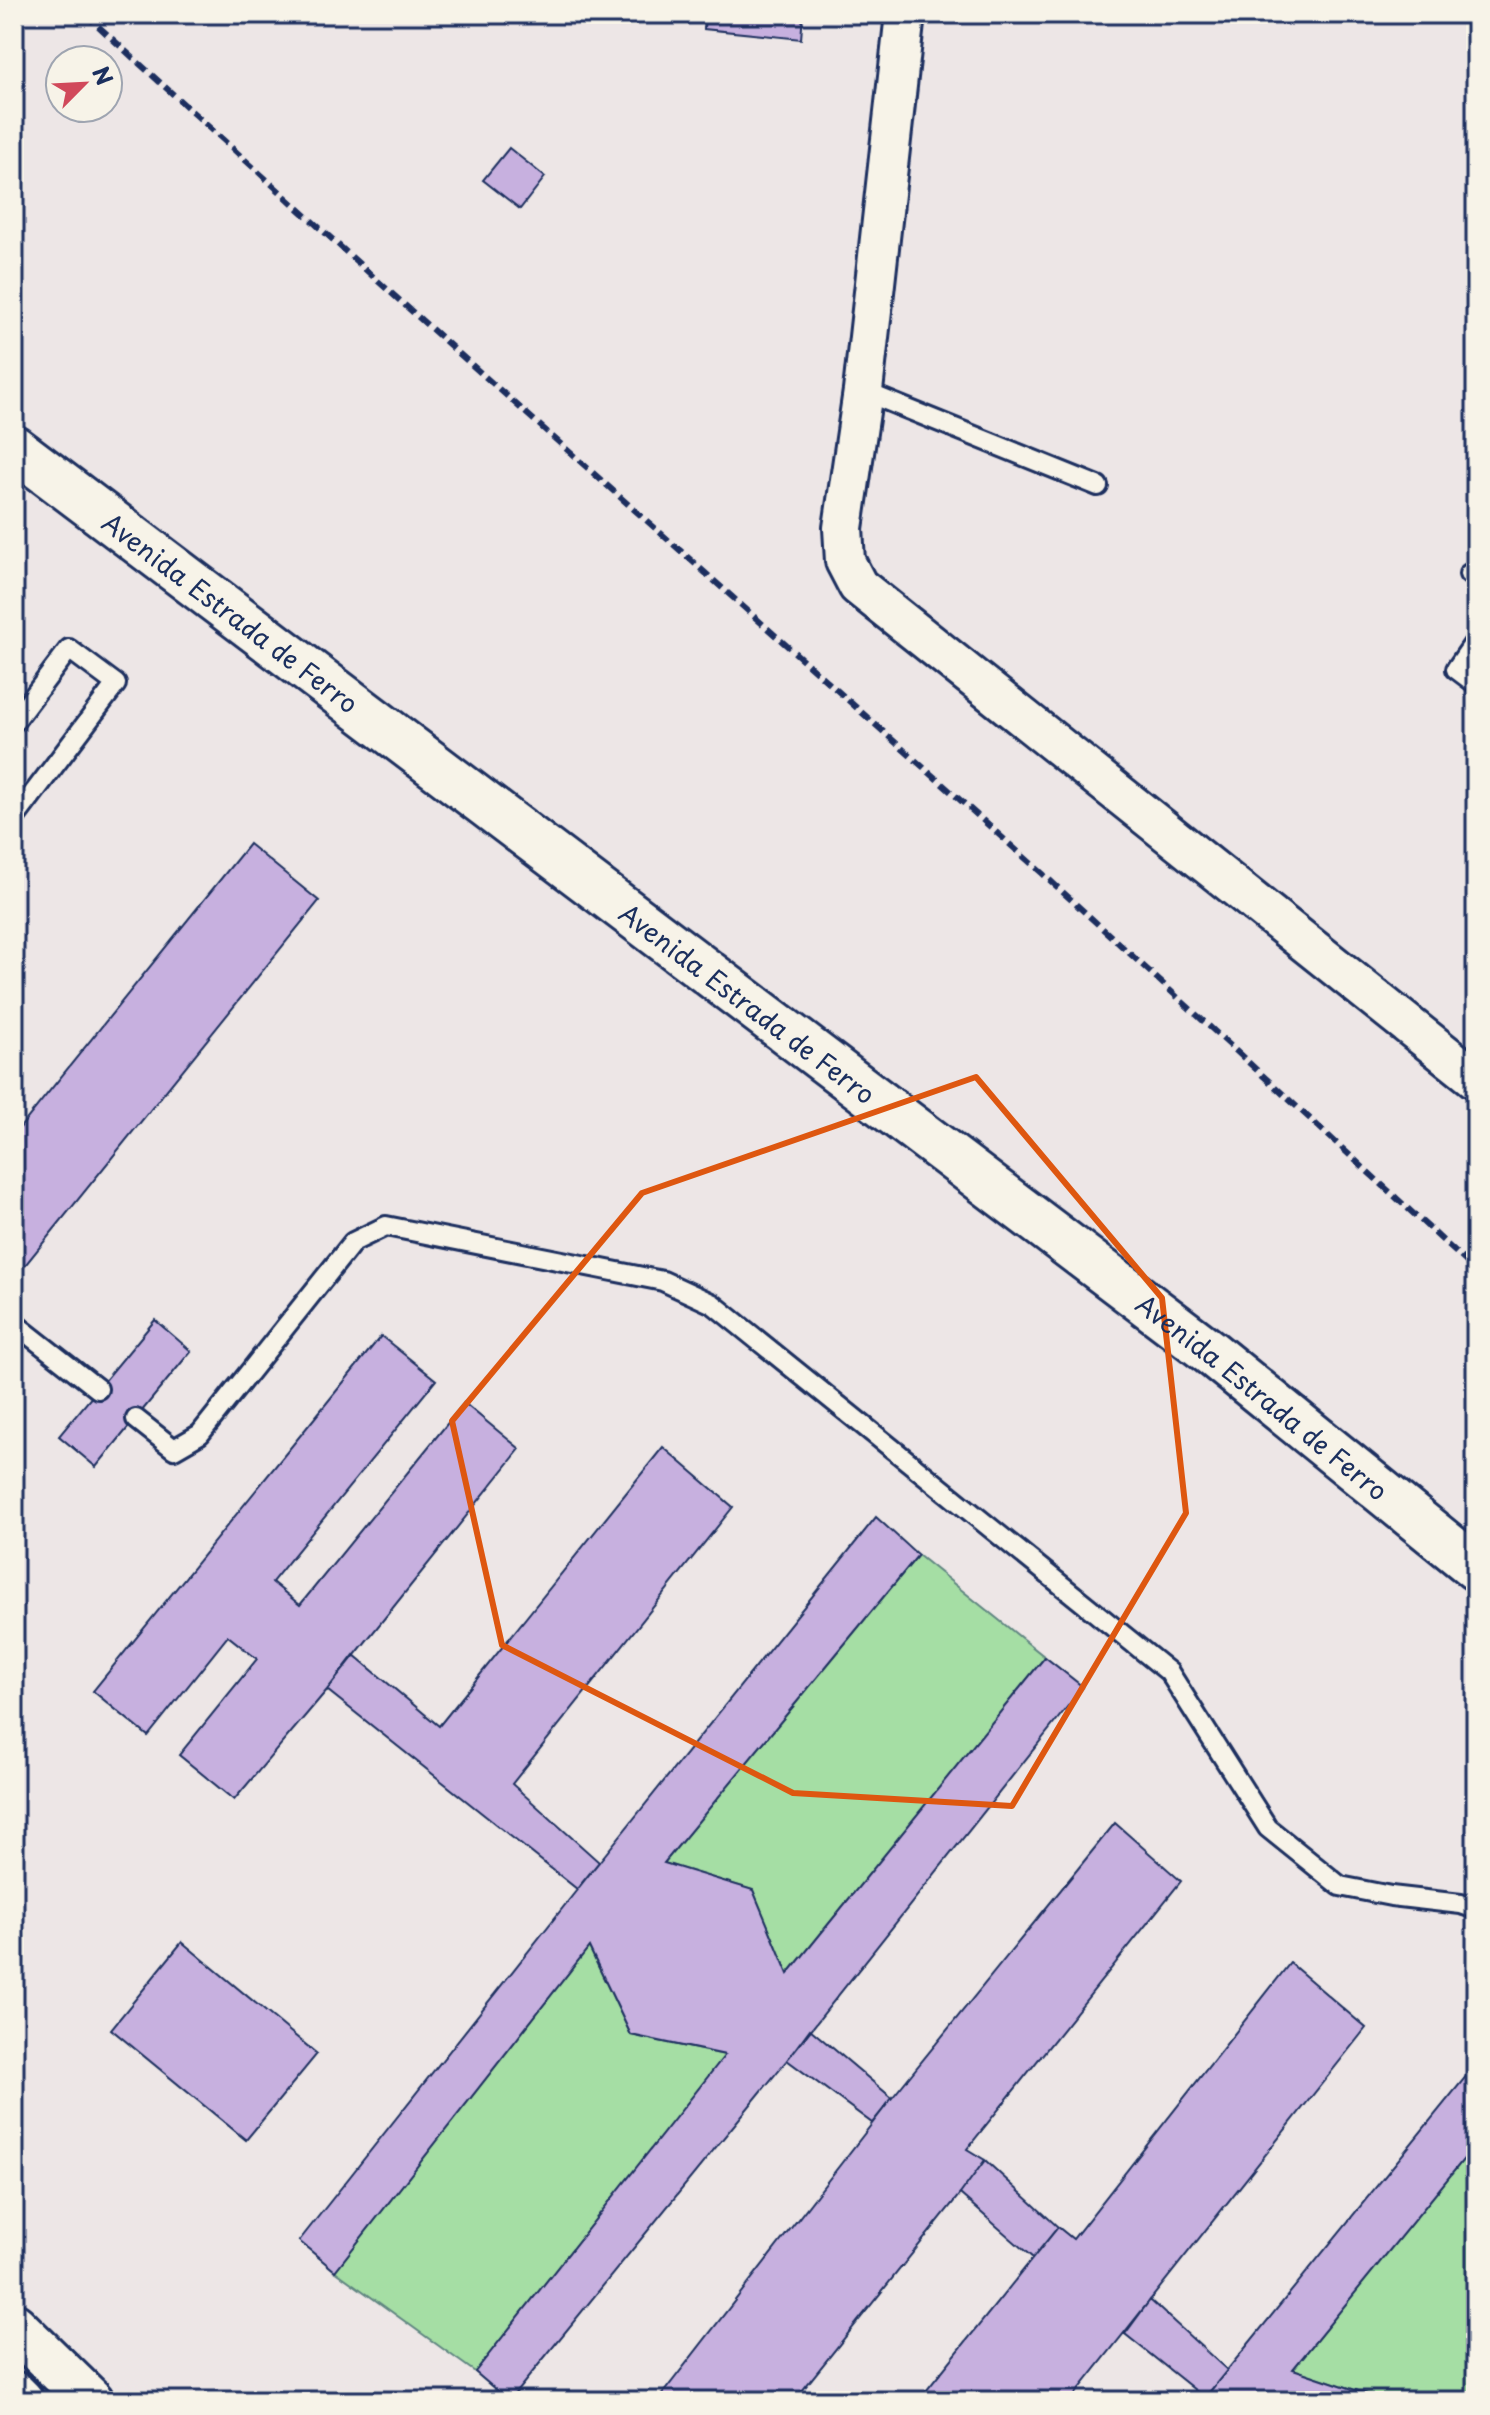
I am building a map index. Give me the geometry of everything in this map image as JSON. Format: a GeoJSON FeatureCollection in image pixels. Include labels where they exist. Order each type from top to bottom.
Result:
{"type":"FeatureCollection","features":[{"type":"Feature","properties":{"kind":"street"},"geometry":{"type":"LineString","coordinates":[[905,14],[863,391],[843,528],[845,561],[858,586],[1476,1079]]}},
{"type":"Feature","properties":{"kind":"street","name":"Avenida Estrada de Ferro"},"geometry":{"type":"LineString","coordinates":[[14,448],[1211,1353],[1476,1568]]}},
{"type":"Feature","properties":{"kind":"street"},"geometry":{"type":"LineString","coordinates":[[14,2326],[91,2401]]}},
{"type":"Feature","properties":{"kind":"street"},"geometry":{"type":"LineString","coordinates":[[14,2394],[21,2401]]}},
{"type":"Feature","properties":{"kind":"lane"},"geometry":{"type":"LineString","coordinates":[[863,391],[1098,486]]}},
{"type":"Feature","properties":{"kind":"lane"},"geometry":{"type":"LineString","coordinates":[[1476,640],[1456,669],[1476,684]]}},
{"type":"Feature","properties":{"kind":"lane"},"geometry":{"type":"LineString","coordinates":[[14,722],[69,649],[116,684],[14,819]]}},
{"type":"Feature","properties":{"kind":"lane"},"geometry":{"type":"LineString","coordinates":[[136,1419],[174,1449],[200,1434],[353,1242],[386,1226],[663,1281],[713,1304],[1169,1672],[1268,1828],[1340,1886],[1461,1904],[1476,1909]]}},
{"type":"Feature","properties":{"kind":"lane"},"geometry":{"type":"LineString","coordinates":[[14,1323],[98,1389]]}},
{"type":"Feature","properties":{"kind":"highlighted area"},"geometry":{"type":"Polygon","coordinates":[[[976,1077],[1162,1298],[1186,1513],[1012,1806],[793,1793],[502,1645],[452,1421],[642,1193],[976,1077]]]}},
{"type":"Feature","properties":{"kind":"green space"},"geometry":{"type":"Polygon","coordinates":[[[918,1555],[1045,1657],[788,1974],[753,1890],[664,1863],[918,1555]]]}},
{"type":"Feature","properties":{"kind":"green space"},"geometry":{"type":"Polygon","coordinates":[[[589,1947],[631,2035],[725,2055],[475,2372],[335,2271],[589,1947]]]}},
{"type":"Feature","properties":{"kind":"green space"},"geometry":{"type":"Polygon","coordinates":[[[1476,2144],[1476,2401],[1388,2401],[1293,2369],[1476,2144]]]}},
{"type":"Feature","properties":{"kind":"building"},"geometry":{"type":"Polygon","coordinates":[[[705,14],[803,14],[801,39],[704,29],[705,14]]]}},
{"type":"Feature","properties":{"kind":"building"},"geometry":{"type":"Polygon","coordinates":[[[509,148],[545,177],[520,209],[483,180],[509,148]]]}},
{"type":"Feature","properties":{"kind":"building"},"geometry":{"type":"Polygon","coordinates":[[[249,844],[319,901],[14,1279],[14,1135],[249,844]]]}},
{"type":"Feature","properties":{"kind":"building"},"geometry":{"type":"Polygon","coordinates":[[[155,1320],[191,1351],[96,1467],[59,1436],[155,1320]]]}},
{"type":"Feature","properties":{"kind":"building"},"geometry":{"type":"Polygon","coordinates":[[[381,1336],[436,1380],[272,1582],[300,1605],[464,1403],[520,1449],[327,1690],[234,1800],[179,1755],[257,1659],[228,1636],[148,1736],[93,1691],[381,1336]]]}},
{"type":"Feature","properties":{"kind":"building"},"geometry":{"type":"Polygon","coordinates":[[[663,1447],[733,1507],[512,1784],[599,1862],[577,1889],[327,1690],[354,1655],[439,1726],[663,1447]]]}},
{"type":"Feature","properties":{"kind":"building"},"geometry":{"type":"Polygon","coordinates":[[[876,1517],[918,1555],[664,1863],[753,1890],[788,1974],[1045,1657],[1083,1687],[787,2060],[509,2401],[475,2372],[725,2055],[631,2035],[589,1947],[335,2271],[299,2241],[876,1517]]]}},
{"type":"Feature","properties":{"kind":"building"},"geometry":{"type":"Polygon","coordinates":[[[1115,1823],[1181,1881],[967,2149],[985,2160],[960,2194],[794,2401],[657,2401],[892,2098],[1115,1823]]]}},
{"type":"Feature","properties":{"kind":"building"},"geometry":{"type":"Polygon","coordinates":[[[182,1942],[317,2054],[246,2140],[111,2029],[182,1942]]]}},
{"type":"Feature","properties":{"kind":"building"},"geometry":{"type":"Polygon","coordinates":[[[1290,1963],[1366,2028],[1070,2401],[918,2401],[1058,2227],[1073,2239],[1290,1963]]]}},
{"type":"Feature","properties":{"kind":"building"},"geometry":{"type":"Polygon","coordinates":[[[810,2029],[892,2098],[872,2123],[787,2060],[810,2029]]]}},
{"type":"Feature","properties":{"kind":"building"},"geometry":{"type":"Polygon","coordinates":[[[1476,2064],[1476,2144],[1293,2369],[1388,2401],[1202,2401],[1476,2064]]]}},
{"type":"Feature","properties":{"kind":"building"},"geometry":{"type":"Polygon","coordinates":[[[985,2160],[1058,2227],[1033,2258],[960,2194],[985,2160]]]}},
{"type":"Feature","properties":{"kind":"building"},"geometry":{"type":"Polygon","coordinates":[[[1150,2300],[1227,2370],[1205,2398],[1125,2334],[1150,2300]]]}},
{"type":"Feature","properties":{"kind":"railway"},"geometry":{"type":"LineString","coordinates":[[85,14],[389,291],[1042,873],[1476,1271]]}}]}
